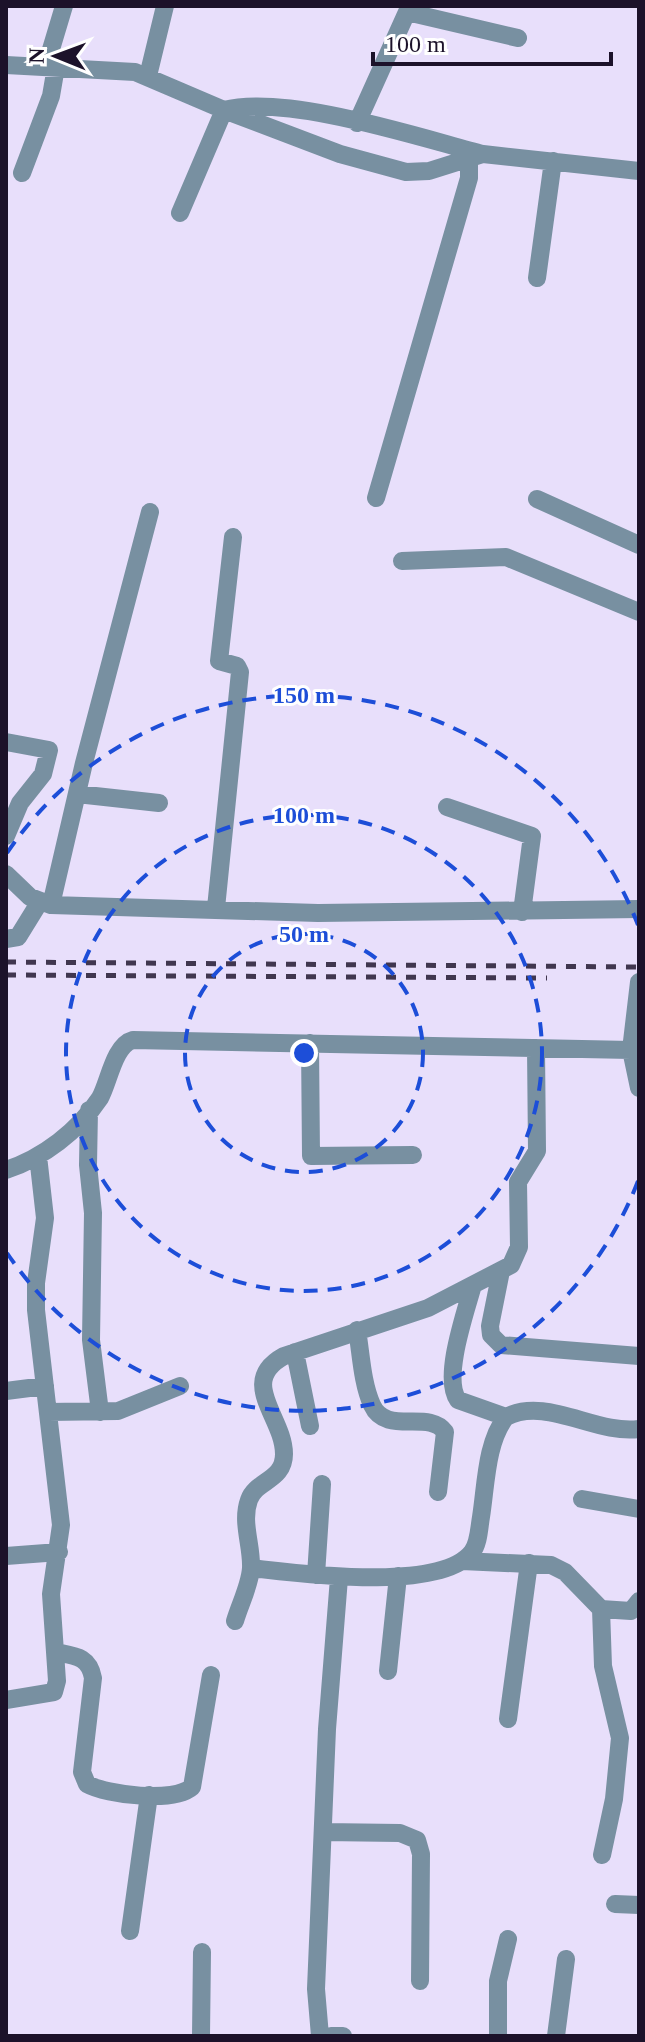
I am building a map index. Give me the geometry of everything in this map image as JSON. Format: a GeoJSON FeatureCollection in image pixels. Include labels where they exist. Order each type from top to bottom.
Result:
{"type":"FeatureCollection","features":[{"type":"Feature","properties":{"kind":"street"},"geometry":{"type":"LineString","coordinates":[[22,173],[51,96],[51,66],[64,6]]}},
{"type":"Feature","properties":{"kind":"street"},"geometry":{"type":"LineString","coordinates":[[148,76],[165,6]]}},
{"type":"Feature","properties":{"kind":"street"},"geometry":{"type":"LineString","coordinates":[[357,123],[405,13],[426,11],[518,38]]}},
{"type":"Feature","properties":{"kind":"street"},"geometry":{"type":"LineString","coordinates":[[6,65],[119,69],[148,76],[224,110],[340,154],[406,172],[429,171],[476,156]]}},
{"type":"Feature","properties":{"kind":"street"},"geometry":{"type":"LineString","coordinates":[[224,110],[264,107],[357,123],[476,156],[639,171]]}},
{"type":"Feature","properties":{"kind":"street"},"geometry":{"type":"LineString","coordinates":[[180,213],[224,110]]}},
{"type":"Feature","properties":{"kind":"street"},"geometry":{"type":"LineString","coordinates":[[376,498],[476,156]]}},
{"type":"Feature","properties":{"kind":"street"},"geometry":{"type":"LineString","coordinates":[[537,278],[553,161]]}},
{"type":"Feature","properties":{"kind":"street"},"geometry":{"type":"LineString","coordinates":[[537,499],[639,545]]}},
{"type":"Feature","properties":{"kind":"street"},"geometry":{"type":"LineString","coordinates":[[6,939],[18,937],[45,904],[77,794],[150,512]]}},
{"type":"Feature","properties":{"kind":"street"},"geometry":{"type":"LineString","coordinates":[[216,908],[240,672],[237,666],[219,661],[233,537]]}},
{"type":"Feature","properties":{"kind":"street"},"geometry":{"type":"LineString","coordinates":[[402,561],[506,557],[639,612]]}},
{"type":"Feature","properties":{"kind":"street"},"geometry":{"type":"LineString","coordinates":[[6,742],[49,750],[43,774],[20,803],[6,836]]}},
{"type":"Feature","properties":{"kind":"street"},"geometry":{"type":"LineString","coordinates":[[77,794],[159,803]]}},
{"type":"Feature","properties":{"kind":"street"},"geometry":{"type":"LineString","coordinates":[[447,807],[532,836],[522,912]]}},
{"type":"Feature","properties":{"kind":"street"},"geometry":{"type":"LineString","coordinates":[[6,874],[45,904],[318,913],[639,909]]}},
{"type":"Feature","properties":{"kind":"street"},"geometry":{"type":"LineString","coordinates":[[639,982],[631,1050],[639,1088]]}},
{"type":"Feature","properties":{"kind":"street"},"geometry":{"type":"LineString","coordinates":[[6,1170],[54,1147],[89,1110],[99,1099],[127,1041],[631,1050]]}},
{"type":"Feature","properties":{"kind":"street"},"geometry":{"type":"LineString","coordinates":[[310,1043],[311,1156],[413,1155]]}},
{"type":"Feature","properties":{"kind":"street"},"geometry":{"type":"LineString","coordinates":[[235,1621],[251,1568],[247,1507],[250,1495],[275,1477],[284,1455],[264,1393],[263,1375],[274,1361],[295,1352],[428,1308],[501,1271],[516,1258],[519,1247],[518,1182],[537,1151],[536,1048]]}},
{"type":"Feature","properties":{"kind":"street"},"geometry":{"type":"LineString","coordinates":[[89,1110],[88,1165],[93,1213],[91,1340],[100,1412]]}},
{"type":"Feature","properties":{"kind":"street"},"geometry":{"type":"LineString","coordinates":[[6,1700],[54,1692],[51,1594],[59,1552],[58,1495],[36,1283],[45,1218],[38,1156]]}},
{"type":"Feature","properties":{"kind":"street"},"geometry":{"type":"LineString","coordinates":[[501,1271],[490,1326],[491,1335],[501,1345],[639,1356]]}},
{"type":"Feature","properties":{"kind":"street"},"geometry":{"type":"LineString","coordinates":[[473,1285],[459,1338],[452,1388],[458,1400],[506,1417],[529,1411],[621,1430],[639,1429]]}},
{"type":"Feature","properties":{"kind":"street"},"geometry":{"type":"LineString","coordinates":[[357,1330],[369,1398],[376,1412],[388,1420],[436,1424],[445,1432],[438,1492]]}},
{"type":"Feature","properties":{"kind":"street"},"geometry":{"type":"LineString","coordinates":[[295,1352],[310,1426]]}},
{"type":"Feature","properties":{"kind":"street"},"geometry":{"type":"LineString","coordinates":[[6,1391],[45,1386]]}},
{"type":"Feature","properties":{"kind":"street"},"geometry":{"type":"LineString","coordinates":[[48,1412],[118,1411],[180,1386]]}},
{"type":"Feature","properties":{"kind":"street"},"geometry":{"type":"LineString","coordinates":[[462,1561],[477,1542],[494,1439],[506,1417]]}},
{"type":"Feature","properties":{"kind":"street"},"geometry":{"type":"LineString","coordinates":[[316,1575],[322,1484]]}},
{"type":"Feature","properties":{"kind":"street"},"geometry":{"type":"LineString","coordinates":[[582,1499],[639,1509]]}},
{"type":"Feature","properties":{"kind":"street"},"geometry":{"type":"LineString","coordinates":[[6,1556],[59,1552]]}},
{"type":"Feature","properties":{"kind":"street"},"geometry":{"type":"LineString","coordinates":[[251,1568],[339,1578],[398,1576],[462,1561],[529,1563],[559,1568],[601,1609],[631,1611],[639,1601]]}},
{"type":"Feature","properties":{"kind":"street"},"geometry":{"type":"LineString","coordinates":[[508,1719],[529,1563]]}},
{"type":"Feature","properties":{"kind":"street"},"geometry":{"type":"LineString","coordinates":[[388,1671],[398,1576]]}},
{"type":"Feature","properties":{"kind":"street"},"geometry":{"type":"LineString","coordinates":[[320,2036],[316,1989],[339,1578]]}},
{"type":"Feature","properties":{"kind":"street"},"geometry":{"type":"LineString","coordinates":[[601,1609],[603,1666],[620,1738],[614,1799],[602,1855]]}},
{"type":"Feature","properties":{"kind":"street"},"geometry":{"type":"LineString","coordinates":[[55,1652],[82,1657],[91,1665],[93,1678],[82,1772],[87,1784],[99,1791],[172,1797],[184,1794],[192,1787],[211,1675]]}},
{"type":"Feature","properties":{"kind":"street"},"geometry":{"type":"LineString","coordinates":[[130,1931],[149,1795]]}},
{"type":"Feature","properties":{"kind":"street"},"geometry":{"type":"LineString","coordinates":[[323,1832],[400,1833],[417,1840],[421,1854],[420,1981]]}},
{"type":"Feature","properties":{"kind":"street"},"geometry":{"type":"LineString","coordinates":[[615,1904],[639,1905]]}},
{"type":"Feature","properties":{"kind":"street"},"geometry":{"type":"LineString","coordinates":[[498,2036],[498,1981],[508,1939]]}},
{"type":"Feature","properties":{"kind":"street"},"geometry":{"type":"LineString","coordinates":[[201,2036],[202,1952]]}},
{"type":"Feature","properties":{"kind":"street"},"geometry":{"type":"LineString","coordinates":[[556,2036],[566,1959]]}},
{"type":"Feature","properties":{"kind":"street"},"geometry":{"type":"LineString","coordinates":[[331,2036],[343,2036]]}},
{"type":"Feature","properties":{"kind":"railway"},"geometry":{"type":"LineString","coordinates":[[6,962],[639,967]]}},
{"type":"Feature","properties":{"kind":"railway"},"geometry":{"type":"LineString","coordinates":[[6,975],[547,978]]}}]}
